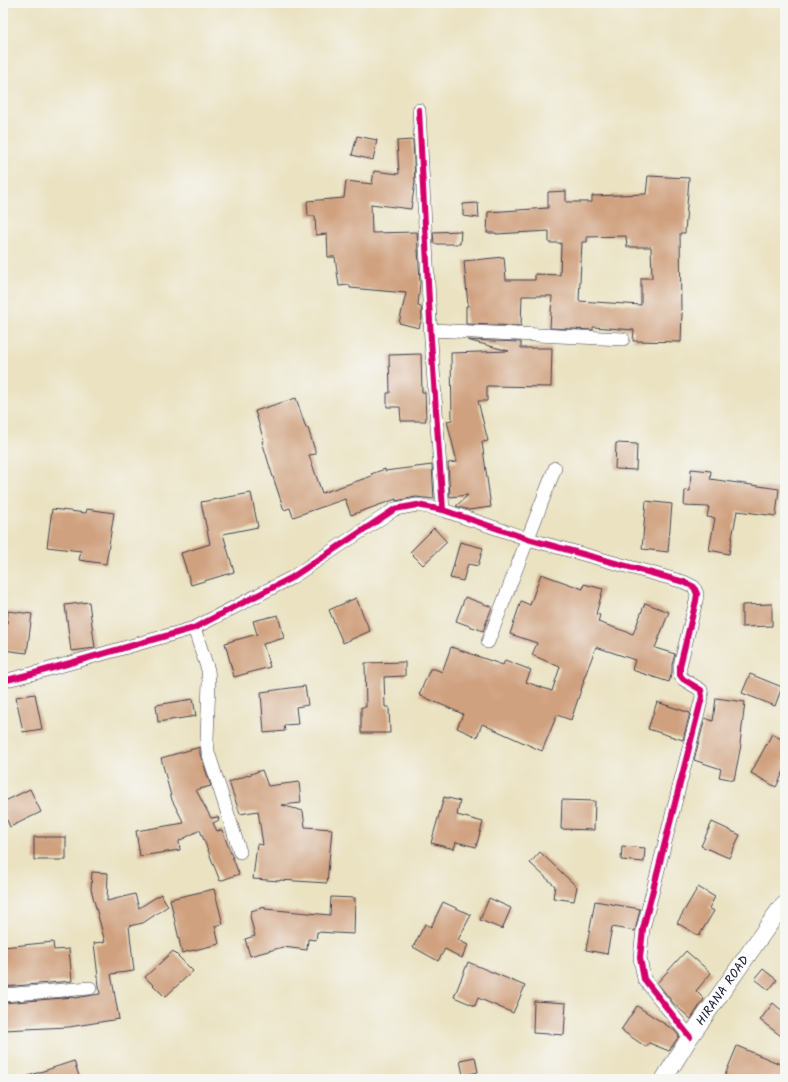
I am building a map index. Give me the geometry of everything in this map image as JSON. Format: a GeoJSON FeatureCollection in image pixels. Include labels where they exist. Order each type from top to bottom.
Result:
{"type":"FeatureCollection","features":[{"type":"Feature","properties":{"kind":"street"},"geometry":{"type":"LineString","coordinates":[[419,110],[421,164],[443,510]]}},
{"type":"Feature","properties":{"kind":"street"},"geometry":{"type":"LineString","coordinates":[[431,330],[623,339]]}},
{"type":"Feature","properties":{"kind":"street"},"geometry":{"type":"LineString","coordinates":[[488,642],[555,468]]}},
{"type":"Feature","properties":{"kind":"street"},"geometry":{"type":"LineString","coordinates":[[3,681],[194,628],[291,578],[395,509],[417,505],[443,510],[528,539],[684,582],[694,587],[697,594],[680,666],[680,675],[683,679],[701,690],[702,697],[643,929],[640,958],[644,979],[690,1037]]}},
{"type":"Feature","properties":{"kind":"street"},"geometry":{"type":"LineString","coordinates":[[194,628],[208,670],[208,752],[240,852]]}},
{"type":"Feature","properties":{"kind":"street","name":"HIRANA ROAD"},"geometry":{"type":"LineString","coordinates":[[664,1079],[690,1037],[785,904]]}},
{"type":"Feature","properties":{"kind":"street"},"geometry":{"type":"LineString","coordinates":[[3,995],[90,988]]}},
{"type":"Feature","properties":{"kind":"building"},"geometry":{"type":"Polygon","coordinates":[[[357,136],[377,140],[373,160],[352,155],[357,136]]]}},
{"type":"Feature","properties":{"kind":"building"},"geometry":{"type":"Polygon","coordinates":[[[413,140],[415,182],[411,209],[371,204],[372,233],[417,232],[420,282],[418,306],[421,307],[422,318],[419,328],[399,323],[406,293],[350,288],[350,285],[339,286],[335,257],[328,257],[327,234],[316,235],[315,216],[308,216],[307,201],[344,198],[346,181],[372,184],[374,171],[399,174],[397,141],[413,140]]]}},
{"type":"Feature","properties":{"kind":"building"},"geometry":{"type":"Polygon","coordinates":[[[648,176],[689,178],[685,233],[680,233],[682,312],[681,342],[633,341],[634,330],[593,327],[593,330],[550,328],[552,296],[522,296],[521,326],[466,324],[466,306],[468,306],[464,261],[504,257],[506,280],[535,280],[535,274],[560,275],[561,243],[549,243],[549,231],[496,234],[487,233],[488,212],[548,208],[548,192],[566,191],[566,202],[592,202],[592,196],[646,194],[648,176]],[[626,236],[587,237],[587,242],[582,242],[579,301],[641,305],[641,278],[652,278],[651,247],[627,247],[626,236]]]}},
{"type":"Feature","properties":{"kind":"building"},"geometry":{"type":"Polygon","coordinates":[[[478,203],[479,218],[463,216],[463,204],[478,203]]]}},
{"type":"Feature","properties":{"kind":"building"},"geometry":{"type":"Polygon","coordinates":[[[461,231],[460,244],[434,244],[433,232],[461,231]]]}},
{"type":"Feature","properties":{"kind":"building"},"geometry":{"type":"Polygon","coordinates":[[[467,340],[521,342],[521,348],[552,348],[551,387],[487,386],[487,401],[478,401],[488,441],[482,442],[491,507],[469,510],[456,506],[468,495],[450,497],[448,463],[457,462],[447,421],[452,420],[451,353],[509,351],[467,340]]]}},
{"type":"Feature","properties":{"kind":"building"},"geometry":{"type":"Polygon","coordinates":[[[421,354],[422,392],[425,392],[426,421],[401,421],[400,407],[387,407],[387,393],[390,393],[389,355],[421,354]]]}},
{"type":"Feature","properties":{"kind":"building"},"geometry":{"type":"Polygon","coordinates":[[[296,398],[306,428],[308,428],[316,454],[309,455],[322,493],[372,476],[371,474],[385,469],[385,471],[432,465],[434,499],[416,497],[396,501],[396,499],[351,515],[345,499],[293,517],[290,508],[284,510],[262,441],[264,441],[255,411],[296,398]]]}},
{"type":"Feature","properties":{"kind":"building"},"geometry":{"type":"Polygon","coordinates":[[[616,443],[637,444],[636,470],[615,469],[616,443]]]}},
{"type":"Feature","properties":{"kind":"building"},"geometry":{"type":"Polygon","coordinates":[[[691,469],[711,471],[710,479],[779,489],[776,516],[737,511],[729,554],[709,550],[715,518],[707,517],[709,507],[684,506],[685,490],[690,491],[691,469]]]}},
{"type":"Feature","properties":{"kind":"building"},"geometry":{"type":"Polygon","coordinates":[[[251,493],[258,527],[223,534],[234,572],[191,585],[181,553],[210,544],[201,502],[251,493]]]}},
{"type":"Feature","properties":{"kind":"building"},"geometry":{"type":"Polygon","coordinates":[[[646,501],[672,504],[668,552],[642,549],[646,501]]]}},
{"type":"Feature","properties":{"kind":"building"},"geometry":{"type":"Polygon","coordinates":[[[52,509],[86,513],[87,509],[114,513],[106,564],[79,560],[81,551],[47,547],[52,509]]]}},
{"type":"Feature","properties":{"kind":"building"},"geometry":{"type":"Polygon","coordinates":[[[434,528],[447,542],[423,565],[410,552],[434,528]]]}},
{"type":"Feature","properties":{"kind":"building"},"geometry":{"type":"Polygon","coordinates":[[[460,542],[483,548],[478,566],[468,564],[463,581],[450,578],[460,542]]]}},
{"type":"Feature","properties":{"kind":"building"},"geometry":{"type":"Polygon","coordinates":[[[541,574],[583,589],[584,584],[603,589],[596,614],[600,615],[598,622],[633,634],[645,603],[669,612],[655,648],[675,654],[669,682],[632,670],[635,660],[596,647],[583,681],[571,720],[557,715],[542,751],[482,724],[477,737],[457,728],[463,714],[419,695],[430,669],[435,669],[442,672],[451,647],[503,665],[505,660],[531,670],[526,682],[552,691],[560,667],[532,655],[537,643],[510,634],[521,601],[530,605],[541,574]]]}},
{"type":"Feature","properties":{"kind":"building"},"geometry":{"type":"Polygon","coordinates":[[[465,597],[492,607],[483,631],[456,621],[465,597]]]}},
{"type":"Feature","properties":{"kind":"building"},"geometry":{"type":"Polygon","coordinates":[[[356,598],[370,631],[343,643],[329,610],[356,598]]]}},
{"type":"Feature","properties":{"kind":"building"},"geometry":{"type":"Polygon","coordinates":[[[89,602],[95,648],[71,651],[65,605],[89,602]]]}},
{"type":"Feature","properties":{"kind":"building"},"geometry":{"type":"Polygon","coordinates":[[[772,604],[772,626],[742,627],[742,605],[772,604]]]}},
{"type":"Feature","properties":{"kind":"building"},"geometry":{"type":"Polygon","coordinates":[[[8,611],[32,614],[27,653],[3,650],[3,623],[7,623],[8,611]]]}},
{"type":"Feature","properties":{"kind":"building"},"geometry":{"type":"Polygon","coordinates":[[[278,615],[284,638],[263,644],[270,667],[234,677],[225,643],[257,634],[253,621],[278,615]]]}},
{"type":"Feature","properties":{"kind":"building"},"geometry":{"type":"Polygon","coordinates":[[[405,662],[405,676],[384,677],[385,707],[389,707],[390,733],[361,733],[361,707],[366,707],[365,663],[405,662]]]}},
{"type":"Feature","properties":{"kind":"building"},"geometry":{"type":"Polygon","coordinates":[[[750,674],[782,687],[775,706],[742,693],[750,674]]]}},
{"type":"Feature","properties":{"kind":"building"},"geometry":{"type":"Polygon","coordinates":[[[305,686],[308,705],[296,707],[298,724],[284,725],[285,731],[264,733],[261,692],[305,686]]]}},
{"type":"Feature","properties":{"kind":"building"},"geometry":{"type":"Polygon","coordinates":[[[35,694],[42,729],[23,732],[16,697],[35,694]]]}},
{"type":"Feature","properties":{"kind":"building"},"geometry":{"type":"Polygon","coordinates":[[[716,698],[745,702],[741,745],[734,780],[719,777],[721,769],[694,760],[705,718],[713,721],[716,698]]]}},
{"type":"Feature","properties":{"kind":"building"},"geometry":{"type":"Polygon","coordinates":[[[193,699],[196,716],[158,722],[156,705],[193,699]]]}},
{"type":"Feature","properties":{"kind":"building"},"geometry":{"type":"Polygon","coordinates":[[[657,702],[690,713],[683,740],[648,729],[657,702]]]}},
{"type":"Feature","properties":{"kind":"building"},"geometry":{"type":"Polygon","coordinates":[[[772,734],[785,741],[785,769],[776,787],[751,773],[772,734]]]}},
{"type":"Feature","properties":{"kind":"building"},"geometry":{"type":"Polygon","coordinates":[[[200,747],[200,754],[211,786],[196,790],[211,818],[218,817],[219,820],[213,823],[217,831],[222,830],[239,874],[220,881],[200,830],[179,841],[180,850],[140,856],[136,831],[184,823],[172,800],[161,758],[200,747]]]}},
{"type":"Feature","properties":{"kind":"building"},"geometry":{"type":"Polygon","coordinates":[[[262,770],[268,786],[299,782],[301,803],[282,805],[303,811],[305,827],[332,829],[327,883],[253,879],[257,844],[263,845],[258,811],[240,814],[229,782],[262,770]]]}},
{"type":"Feature","properties":{"kind":"building"},"geometry":{"type":"Polygon","coordinates":[[[30,789],[41,812],[10,827],[3,811],[3,802],[30,789]]]}},
{"type":"Feature","properties":{"kind":"building"},"geometry":{"type":"Polygon","coordinates":[[[444,797],[460,801],[457,815],[483,822],[476,847],[456,842],[454,849],[431,843],[444,797]]]}},
{"type":"Feature","properties":{"kind":"building"},"geometry":{"type":"Polygon","coordinates":[[[562,800],[595,801],[594,830],[561,829],[562,800]]]}},
{"type":"Feature","properties":{"kind":"building"},"geometry":{"type":"Polygon","coordinates":[[[712,822],[740,835],[729,858],[701,846],[712,822]]]}},
{"type":"Feature","properties":{"kind":"building"},"geometry":{"type":"Polygon","coordinates":[[[34,837],[66,837],[66,860],[34,860],[34,837]]]}},
{"type":"Feature","properties":{"kind":"building"},"geometry":{"type":"Polygon","coordinates":[[[622,846],[645,848],[644,862],[621,860],[622,846]]]}},
{"type":"Feature","properties":{"kind":"building"},"geometry":{"type":"Polygon","coordinates":[[[540,852],[577,887],[574,901],[553,898],[555,886],[530,863],[540,852]]]}},
{"type":"Feature","properties":{"kind":"building"},"geometry":{"type":"Polygon","coordinates":[[[92,872],[108,873],[107,901],[135,894],[139,908],[161,894],[168,906],[143,923],[129,926],[134,971],[111,974],[119,1019],[69,1027],[3,1030],[3,1003],[74,998],[100,994],[94,943],[105,942],[91,889],[92,872]]]}},
{"type":"Feature","properties":{"kind":"building"},"geometry":{"type":"Polygon","coordinates":[[[698,887],[715,897],[709,908],[714,911],[699,936],[677,923],[698,887]]]}},
{"type":"Feature","properties":{"kind":"building"},"geometry":{"type":"Polygon","coordinates":[[[214,889],[223,924],[215,926],[219,944],[182,953],[170,899],[214,889]]]}},
{"type":"Feature","properties":{"kind":"building"},"geometry":{"type":"Polygon","coordinates":[[[331,897],[355,898],[354,934],[317,932],[316,940],[308,939],[307,950],[283,947],[250,956],[245,939],[255,936],[250,916],[251,911],[265,907],[265,909],[330,915],[331,897]]]}},
{"type":"Feature","properties":{"kind":"building"},"geometry":{"type":"Polygon","coordinates":[[[489,898],[511,908],[502,929],[480,920],[489,898]]]}},
{"type":"Feature","properties":{"kind":"building"},"geometry":{"type":"Polygon","coordinates":[[[595,901],[640,909],[635,931],[612,927],[607,954],[586,950],[595,901]]]}},
{"type":"Feature","properties":{"kind":"building"},"geometry":{"type":"Polygon","coordinates":[[[443,902],[471,915],[458,940],[468,945],[462,958],[445,949],[438,961],[413,947],[425,924],[431,927],[443,902]]]}},
{"type":"Feature","properties":{"kind":"building"},"geometry":{"type":"Polygon","coordinates":[[[53,942],[54,950],[69,949],[72,981],[3,987],[3,947],[53,942]]]}},
{"type":"Feature","properties":{"kind":"building"},"geometry":{"type":"Polygon","coordinates":[[[173,951],[193,971],[165,997],[145,977],[173,951]]]}},
{"type":"Feature","properties":{"kind":"building"},"geometry":{"type":"Polygon","coordinates":[[[686,951],[711,973],[696,991],[704,999],[691,1019],[674,1004],[657,983],[686,951]]]}},
{"type":"Feature","properties":{"kind":"building"},"geometry":{"type":"Polygon","coordinates":[[[468,962],[525,986],[513,1013],[478,998],[475,1006],[454,997],[468,962]]]}},
{"type":"Feature","properties":{"kind":"building"},"geometry":{"type":"Polygon","coordinates":[[[763,969],[777,980],[769,990],[755,979],[763,969]]]}},
{"type":"Feature","properties":{"kind":"building"},"geometry":{"type":"Polygon","coordinates":[[[534,1001],[566,1003],[564,1035],[533,1033],[534,1001]]]}},
{"type":"Feature","properties":{"kind":"building"},"geometry":{"type":"Polygon","coordinates":[[[773,1003],[785,1013],[785,1039],[760,1020],[773,1003]]]}},
{"type":"Feature","properties":{"kind":"building"},"geometry":{"type":"Polygon","coordinates":[[[637,1006],[674,1030],[679,1036],[669,1051],[649,1043],[646,1047],[621,1030],[637,1006]]]}},
{"type":"Feature","properties":{"kind":"building"},"geometry":{"type":"Polygon","coordinates":[[[737,1046],[785,1066],[781,1079],[734,1079],[725,1075],[737,1046]]]}},
{"type":"Feature","properties":{"kind":"building"},"geometry":{"type":"Polygon","coordinates":[[[475,1057],[478,1072],[463,1075],[460,1060],[475,1057]]]}},
{"type":"Feature","properties":{"kind":"building"},"geometry":{"type":"Polygon","coordinates":[[[74,1061],[80,1079],[29,1079],[28,1076],[74,1061]]]}},
{"type":"Feature","properties":{"kind":"cycle path"},"geometry":{"type":"LineString","coordinates":[[419,110],[431,340],[443,510]]}},
{"type":"Feature","properties":{"kind":"cycle path"},"geometry":{"type":"LineString","coordinates":[[3,681],[194,628],[291,578],[395,509],[417,505],[443,510],[528,539],[684,582],[694,587],[697,594],[696,601],[680,666],[680,675],[683,679],[701,690],[702,697],[643,929],[640,958],[644,979],[690,1037]]}}]}
